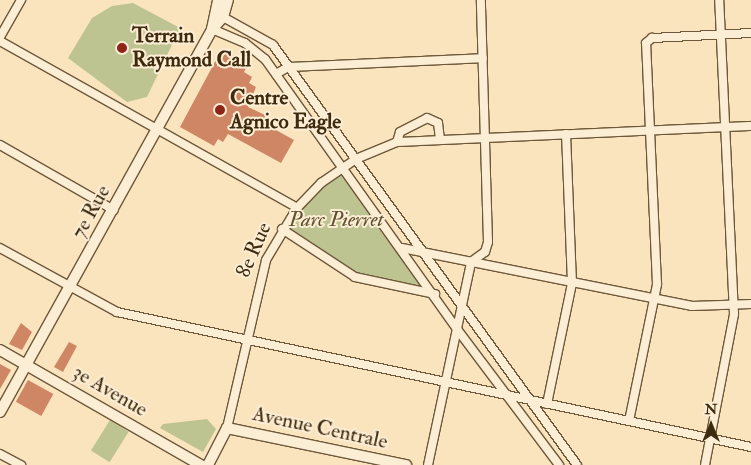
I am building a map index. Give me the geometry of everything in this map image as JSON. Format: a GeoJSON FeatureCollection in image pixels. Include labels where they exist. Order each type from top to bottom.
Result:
{"type":"FeatureCollection","features":[{"type":"Feature","properties":{"kind":"main road","name":"7e Rue"},"geometry":{"type":"LineString","coordinates":[[212,29],[218,0]]}},
{"type":"Feature","properties":{"kind":"main road","name":"7e Rue"},"geometry":{"type":"LineString","coordinates":[[0,412],[159,130],[212,29],[223,17],[228,0]]}},
{"type":"Feature","properties":{"kind":"main road","name":"3e Avenue"},"geometry":{"type":"LineString","coordinates":[[0,350],[202,465]]}},
{"type":"Feature","properties":{"kind":"main road","name":"8e Rue"},"geometry":{"type":"LineString","coordinates":[[208,465],[226,428]]}},
{"type":"Feature","properties":{"kind":"main road","name":"Avenue Centrale"},"geometry":{"type":"LineString","coordinates":[[226,428],[406,465]]}},
{"type":"Feature","properties":{"kind":"street"},"geometry":{"type":"LineString","coordinates":[[0,37],[21,0]]}},
{"type":"Feature","properties":{"kind":"street"},"geometry":{"type":"LineString","coordinates":[[428,465],[471,262],[485,252],[488,242],[481,0]]}},
{"type":"Feature","properties":{"kind":"street"},"geometry":{"type":"LineString","coordinates":[[705,465],[732,338],[734,305],[719,0]]}},
{"type":"Feature","properties":{"kind":"street"},"geometry":{"type":"LineString","coordinates":[[223,17],[262,36],[288,67],[422,252],[462,302],[577,465]]}},
{"type":"Feature","properties":{"kind":"street"},"geometry":{"type":"LineString","coordinates":[[212,29],[257,51],[276,74],[342,168],[435,294],[457,329],[559,465]]}},
{"type":"Feature","properties":{"kind":"street"},"geometry":{"type":"LineString","coordinates":[[629,421],[657,284],[646,43],[652,38],[751,33]]}},
{"type":"Feature","properties":{"kind":"street"},"geometry":{"type":"LineString","coordinates":[[0,41],[296,208]]}},
{"type":"Feature","properties":{"kind":"street"},"geometry":{"type":"LineString","coordinates":[[276,74],[288,67],[483,58]]}},
{"type":"Feature","properties":{"kind":"street","name":"8e Rue"},"geometry":{"type":"LineString","coordinates":[[226,428],[259,278],[282,229],[296,208],[342,168],[397,142],[400,132],[426,118],[438,123],[440,140]]}},
{"type":"Feature","properties":{"kind":"street"},"geometry":{"type":"LineString","coordinates":[[397,142],[751,126]]}},
{"type":"Feature","properties":{"kind":"street"},"geometry":{"type":"LineString","coordinates":[[547,404],[572,283],[566,134]]}},
{"type":"Feature","properties":{"kind":"street"},"geometry":{"type":"LineString","coordinates":[[0,145],[114,210]]}},
{"type":"Feature","properties":{"kind":"street"},"geometry":{"type":"LineString","coordinates":[[282,229],[355,277],[435,294]]}},
{"type":"Feature","properties":{"kind":"street"},"geometry":{"type":"LineString","coordinates":[[0,248],[117,312],[509,397],[751,446]]}},
{"type":"Feature","properties":{"kind":"street"},"geometry":{"type":"LineString","coordinates":[[402,248],[692,306],[751,304]]}},
{"type":"Feature","properties":{"kind":"street"},"geometry":{"type":"LineString","coordinates":[[0,454],[21,465]]}},
{"type":"Feature","properties":{"kind":"green space","name":"Terrain Raymond Call"},"geometry":{"type":"Polygon","coordinates":[[[133,3],[180,28],[147,97],[127,102],[68,58],[92,18],[112,6],[133,3]]]}},
{"type":"Feature","properties":{"kind":"green space","name":"Parc Pierret"},"geometry":{"type":"Polygon","coordinates":[[[342,168],[435,294],[355,277],[282,229],[297,208],[342,168]]]}},
{"type":"Feature","properties":{"kind":"green space"},"geometry":{"type":"Polygon","coordinates":[[[207,419],[216,429],[203,452],[160,428],[163,424],[207,419]]]}},
{"type":"Feature","properties":{"kind":"green space"},"geometry":{"type":"Polygon","coordinates":[[[110,420],[129,432],[110,462],[91,451],[110,420]]]}},
{"type":"Feature","properties":{"kind":"building","name":"Centre Agnico Eagle"},"geometry":{"type":"Polygon","coordinates":[[[226,51],[248,64],[244,72],[252,77],[249,83],[256,87],[248,107],[269,117],[265,124],[294,140],[281,163],[228,134],[223,142],[218,139],[214,146],[180,127],[217,58],[221,60],[226,51]]]}},
{"type":"Feature","properties":{"kind":"building"},"geometry":{"type":"Polygon","coordinates":[[[21,323],[32,332],[22,350],[9,344],[21,323]]]}},
{"type":"Feature","properties":{"kind":"building"},"geometry":{"type":"Polygon","coordinates":[[[69,342],[77,346],[63,372],[54,367],[69,342]]]}},
{"type":"Feature","properties":{"kind":"building"},"geometry":{"type":"Polygon","coordinates":[[[0,364],[11,370],[0,389],[0,364]]]}},
{"type":"Feature","properties":{"kind":"building"},"geometry":{"type":"Polygon","coordinates":[[[28,380],[53,394],[41,416],[16,402],[28,380]]]}},
{"type":"Feature","properties":{"kind":"place","name":"Terrain Raymond Call"},"geometry":{"type":"Point","coordinates":[122,48]}},
{"type":"Feature","properties":{"kind":"place","name":"Centre Agnico Eagle"},"geometry":{"type":"Point","coordinates":[220,110]}}]}
